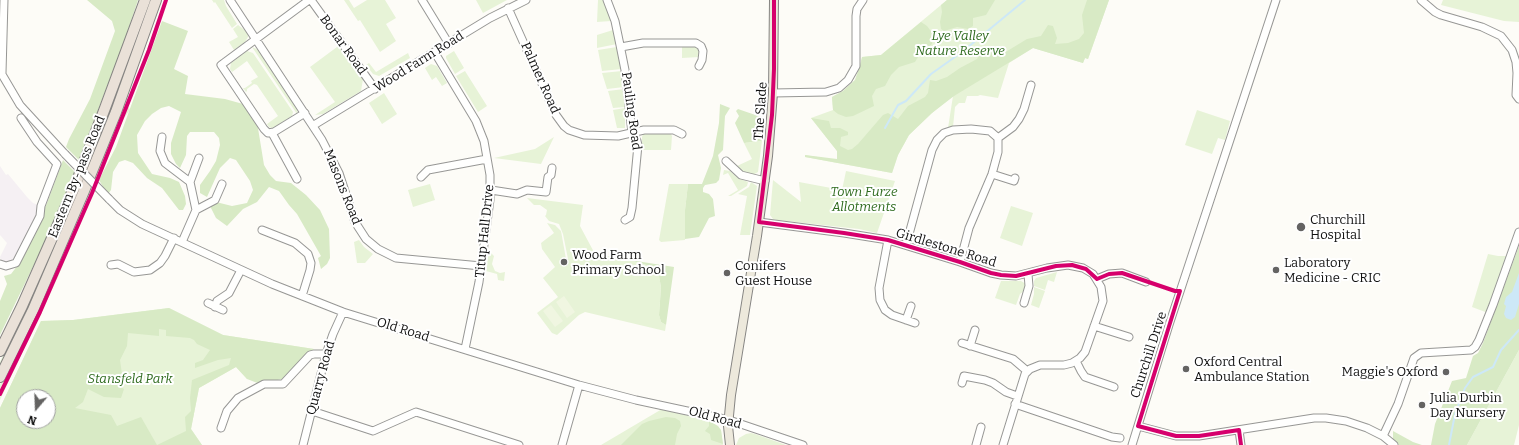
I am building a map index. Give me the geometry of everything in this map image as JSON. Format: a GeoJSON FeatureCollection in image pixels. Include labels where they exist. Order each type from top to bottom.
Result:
{"type":"FeatureCollection","features":[{"type":"Feature","properties":{"kind":"highway","name":"Eastern By-pass Road"},"geometry":{"type":"LineString","coordinates":[[0,351],[22,306],[75,186],[144,0]]}},
{"type":"Feature","properties":{"kind":"highway","name":"Eastern By-pass Road"},"geometry":{"type":"LineString","coordinates":[[0,377],[33,310],[87,184],[116,112],[156,0]]}},
{"type":"Feature","properties":{"kind":"main road","name":"The Slade"},"geometry":{"type":"LineString","coordinates":[[730,445],[729,420],[732,388],[760,222],[765,181],[773,93],[774,0]]}},
{"type":"Feature","properties":{"kind":"street"},"geometry":{"type":"LineString","coordinates":[[1,72],[4,0]]}},
{"type":"Feature","properties":{"kind":"street","name":"Masons Road"},"geometry":{"type":"LineString","coordinates":[[230,0],[314,125],[339,173],[354,222],[366,239],[378,249],[396,258],[481,266]]}},
{"type":"Feature","properties":{"kind":"street"},"geometry":{"type":"LineString","coordinates":[[305,113],[272,133],[268,133],[221,65],[310,0]]}},
{"type":"Feature","properties":{"kind":"street","name":"Bonar Road"},"geometry":{"type":"LineString","coordinates":[[310,0],[375,89]]}},
{"type":"Feature","properties":{"kind":"street"},"geometry":{"type":"LineString","coordinates":[[422,0],[449,44]]}},
{"type":"Feature","properties":{"kind":"street","name":"Wood Farm Road"},"geometry":{"type":"LineString","coordinates":[[314,125],[508,8],[526,0]]}},
{"type":"Feature","properties":{"kind":"street","name":"Pauling Road"},"geometry":{"type":"LineString","coordinates":[[607,0],[615,21],[621,47],[632,133],[637,141],[632,208],[630,218],[625,220]]}},
{"type":"Feature","properties":{"kind":"street"},"geometry":{"type":"LineString","coordinates":[[773,93],[826,92],[839,88],[848,80],[856,66],[856,16],[859,5],[863,0]]}},
{"type":"Feature","properties":{"kind":"street","name":"Churchill Drive"},"geometry":{"type":"LineString","coordinates":[[1132,445],[1171,318],[1276,0]]}},
{"type":"Feature","properties":{"kind":"street"},"geometry":{"type":"LineString","coordinates":[[1421,0],[1441,15],[1482,27],[1501,36],[1512,50],[1516,62],[1516,95],[1519,99]]}},
{"type":"Feature","properties":{"kind":"street","name":"Palmer Road"},"geometry":{"type":"LineString","coordinates":[[508,8],[556,115],[564,126],[573,132],[584,135],[618,136],[644,130],[674,130],[682,134]]}},
{"type":"Feature","properties":{"kind":"street"},"geometry":{"type":"LineString","coordinates":[[621,47],[643,43],[696,43],[701,46],[703,51],[702,60],[699,66]]}},
{"type":"Feature","properties":{"kind":"street","name":"Titup Hall Drive"},"geometry":{"type":"LineString","coordinates":[[435,52],[476,122],[484,141],[488,159],[491,190],[476,304],[465,349]]}},
{"type":"Feature","properties":{"kind":"street","name":"Old Road"},"geometry":{"type":"LineString","coordinates":[[1,72],[15,98],[64,154],[120,210],[142,224],[241,270],[343,312],[579,385],[636,400],[729,420],[803,445]]}},
{"type":"Feature","properties":{"kind":"street"},"geometry":{"type":"LineString","coordinates":[[998,138],[1013,127],[1019,119],[1024,109],[1031,85]]}},
{"type":"Feature","properties":{"kind":"street"},"geometry":{"type":"LineString","coordinates":[[0,264],[6,266],[16,263],[40,216],[41,206],[57,164],[36,142],[21,118]]}},
{"type":"Feature","properties":{"kind":"street"},"geometry":{"type":"LineString","coordinates":[[906,245],[934,146],[940,136],[953,130],[972,129],[990,131],[998,138],[998,152],[992,174],[972,220],[960,262]]}},
{"type":"Feature","properties":{"kind":"street"},"geometry":{"type":"LineString","coordinates":[[36,142],[45,132]]}},
{"type":"Feature","properties":{"kind":"street"},"geometry":{"type":"LineString","coordinates":[[272,133],[291,174],[297,179]]}},
{"type":"Feature","properties":{"kind":"street"},"geometry":{"type":"LineString","coordinates":[[162,137],[160,151],[165,163],[190,182]]}},
{"type":"Feature","properties":{"kind":"street"},"geometry":{"type":"LineString","coordinates":[[182,242],[196,210],[190,182],[199,158]]}},
{"type":"Feature","properties":{"kind":"street"},"geometry":{"type":"LineString","coordinates":[[421,177],[428,170],[488,159]]}},
{"type":"Feature","properties":{"kind":"street"},"geometry":{"type":"LineString","coordinates":[[726,161],[741,175],[765,181]]}},
{"type":"Feature","properties":{"kind":"street"},"geometry":{"type":"LineString","coordinates":[[491,190],[517,194],[527,190],[546,195],[548,177],[551,175],[552,168]]}},
{"type":"Feature","properties":{"kind":"street"},"geometry":{"type":"LineString","coordinates":[[992,174],[1014,181],[1015,178]]}},
{"type":"Feature","properties":{"kind":"street"},"geometry":{"type":"LineString","coordinates":[[196,210],[214,200],[222,184]]}},
{"type":"Feature","properties":{"kind":"street","name":"Girdlestone Road"},"geometry":{"type":"LineString","coordinates":[[760,222],[888,240],[992,273],[1016,276],[1056,266],[1072,265],[1086,269],[1097,279]]}},
{"type":"Feature","properties":{"kind":"street"},"geometry":{"type":"LineString","coordinates":[[262,230],[295,243],[308,254],[311,262],[310,270],[302,296]]}},
{"type":"Feature","properties":{"kind":"street"},"geometry":{"type":"LineString","coordinates":[[1382,436],[1398,404],[1414,358],[1421,353],[1471,350],[1479,340],[1519,232]]}},
{"type":"Feature","properties":{"kind":"street"},"geometry":{"type":"LineString","coordinates":[[110,265],[118,264],[134,272],[150,270],[162,260],[174,238]]}},
{"type":"Feature","properties":{"kind":"street"},"geometry":{"type":"LineString","coordinates":[[888,240],[879,288],[880,300],[885,310],[889,314],[915,323]]}},
{"type":"Feature","properties":{"kind":"street"},"geometry":{"type":"LineString","coordinates":[[223,310],[212,305],[229,293],[241,270]]}},
{"type":"Feature","properties":{"kind":"street"},"geometry":{"type":"LineString","coordinates":[[1003,445],[1017,396],[1027,371],[1040,365],[1064,365],[1076,361],[1085,352],[1102,301],[1102,291],[1097,279],[1109,274],[1122,273],[1146,282]]}},
{"type":"Feature","properties":{"kind":"street"},"geometry":{"type":"LineString","coordinates":[[1024,303],[1030,286],[1028,274]]}},
{"type":"Feature","properties":{"kind":"street"},"geometry":{"type":"LineString","coordinates":[[906,320],[911,306]]}},
{"type":"Feature","properties":{"kind":"street","name":"Quarry Road"},"geometry":{"type":"LineString","coordinates":[[303,445],[326,354],[343,312]]}},
{"type":"Feature","properties":{"kind":"street"},"geometry":{"type":"LineString","coordinates":[[1094,326],[1129,337]]}},
{"type":"Feature","properties":{"kind":"street"},"geometry":{"type":"LineString","coordinates":[[970,346],[975,330]]}},
{"type":"Feature","properties":{"kind":"street"},"geometry":{"type":"LineString","coordinates":[[962,343],[1013,359],[1027,371]]}},
{"type":"Feature","properties":{"kind":"street"},"geometry":{"type":"LineString","coordinates":[[221,428],[227,411],[238,398],[264,384],[283,384],[310,355],[326,354]]}},
{"type":"Feature","properties":{"kind":"street"},"geometry":{"type":"LineString","coordinates":[[1076,361],[1085,377],[1114,387]]}},
{"type":"Feature","properties":{"kind":"street"},"geometry":{"type":"LineString","coordinates":[[962,383],[964,376],[985,380],[993,383],[1006,392],[1017,396]]}},
{"type":"Feature","properties":{"kind":"street"},"geometry":{"type":"LineString","coordinates":[[562,445],[579,385]]}},
{"type":"Feature","properties":{"kind":"street"},"geometry":{"type":"LineString","coordinates":[[1015,404],[1112,437],[1120,438]]}},
{"type":"Feature","properties":{"kind":"street"},"geometry":{"type":"LineString","coordinates":[[312,411],[373,431],[416,412],[519,445]]}},
{"type":"Feature","properties":{"kind":"street"},"geometry":{"type":"LineString","coordinates":[[1138,426],[1152,431],[1176,436],[1199,436],[1320,418],[1346,421],[1367,428],[1382,436],[1394,445]]}},
{"type":"Feature","properties":{"kind":"street"},"geometry":{"type":"LineString","coordinates":[[976,445],[981,427]]}},
{"type":"Feature","properties":{"kind":"street"},"geometry":{"type":"LineString","coordinates":[[1239,430],[1241,445]]}},
{"type":"Feature","properties":{"kind":"shaded area"},"geometry":{"type":"Polygon","coordinates":[[[0,166],[6,175],[8,174],[33,203],[41,206],[16,263],[2,265],[0,257],[7,243],[0,235],[0,166]]]}},
{"type":"Feature","properties":{"kind":"green space"},"geometry":{"type":"Polygon","coordinates":[[[87,0],[138,0],[125,39],[79,160],[66,147],[90,99],[115,31],[112,21],[87,0]]]}},
{"type":"Feature","properties":{"kind":"green space"},"geometry":{"type":"Polygon","coordinates":[[[159,0],[162,0],[107,149],[63,256],[0,390],[0,385],[26,331],[159,0]]]}},
{"type":"Feature","properties":{"kind":"green space"},"geometry":{"type":"Polygon","coordinates":[[[212,0],[224,0],[237,24],[232,28],[215,2],[214,3],[212,0]]]}},
{"type":"Feature","properties":{"kind":"green space"},"geometry":{"type":"Polygon","coordinates":[[[344,0],[349,0],[354,8],[367,0],[385,0],[396,18],[386,24],[396,41],[380,52],[360,20],[358,21],[344,0]]]}},
{"type":"Feature","properties":{"kind":"green space"},"geometry":{"type":"Polygon","coordinates":[[[476,0],[507,0],[483,13],[476,0]]]}},
{"type":"Feature","properties":{"kind":"green space"},"geometry":{"type":"Polygon","coordinates":[[[598,0],[604,0],[611,21],[597,22],[598,0]]]}},
{"type":"Feature","properties":{"kind":"green space","name":"Lye Valley Nature Reserve"},"geometry":{"type":"Polygon","coordinates":[[[947,0],[1109,0],[1088,59],[1085,58],[1083,63],[1033,48],[1009,63],[998,98],[980,95],[967,96],[965,103],[959,103],[955,107],[953,127],[948,128],[953,96],[932,113],[909,135],[898,155],[892,173],[805,157],[805,155],[837,160],[837,151],[811,118],[833,110],[832,97],[843,91],[855,80],[862,57],[881,55],[947,0]]]}},
{"type":"Feature","properties":{"kind":"green space"},"geometry":{"type":"Polygon","coordinates":[[[947,0],[995,0],[986,15],[973,18],[973,26],[968,29],[957,27],[944,31],[941,29],[940,22],[942,12],[941,5],[947,0]]]}},
{"type":"Feature","properties":{"kind":"green space"},"geometry":{"type":"Polygon","coordinates":[[[1087,0],[1109,0],[1088,59],[1085,58],[1083,63],[1033,48],[954,96],[932,113],[909,135],[898,155],[892,173],[805,157],[805,155],[837,159],[837,151],[811,118],[829,121],[831,128],[840,128],[848,132],[848,135],[841,137],[840,146],[848,150],[852,149],[883,115],[888,113],[898,119],[908,106],[925,97],[928,93],[930,80],[936,81],[947,77],[977,59],[983,48],[1004,53],[1027,39],[1041,36],[1048,25],[1053,26],[1057,38],[1055,44],[1068,43],[1079,39],[1084,33],[1082,15],[1087,0]]]}},
{"type":"Feature","properties":{"kind":"green space"},"geometry":{"type":"Polygon","coordinates":[[[1443,0],[1519,0],[1519,22],[1504,21],[1441,5],[1443,0]]]}},
{"type":"Feature","properties":{"kind":"green space"},"geometry":{"type":"Polygon","coordinates":[[[162,21],[188,31],[174,69],[188,76],[185,94],[225,99],[243,104],[257,122],[264,165],[270,175],[276,181],[291,183],[306,195],[320,210],[329,229],[330,258],[327,264],[321,269],[318,258],[321,256],[297,214],[279,191],[269,187],[257,202],[243,209],[227,226],[216,218],[210,206],[212,201],[232,206],[247,203],[253,190],[250,181],[236,160],[230,158],[220,168],[207,197],[200,193],[200,185],[216,161],[220,145],[219,138],[214,132],[190,132],[187,136],[186,155],[180,168],[176,164],[171,154],[171,143],[181,112],[169,106],[161,108],[145,121],[137,135],[138,153],[152,174],[170,178],[179,182],[185,196],[186,204],[183,210],[179,210],[162,188],[147,178],[133,163],[125,160],[119,162],[113,172],[111,190],[108,194],[105,190],[99,180],[116,147],[162,21]]]}},
{"type":"Feature","properties":{"kind":"green space"},"geometry":{"type":"Polygon","coordinates":[[[157,22],[154,40],[128,106],[130,110],[124,118],[58,277],[0,400],[0,396],[51,291],[88,204],[127,107],[157,22]]]}},
{"type":"Feature","properties":{"kind":"green space"},"geometry":{"type":"Polygon","coordinates":[[[921,22],[927,26],[933,34],[932,44],[921,52],[915,62],[899,67],[891,75],[885,86],[876,89],[872,96],[874,106],[853,116],[846,117],[833,110],[832,97],[843,91],[855,80],[862,57],[881,55],[921,22]]]}},
{"type":"Feature","properties":{"kind":"green space"},"geometry":{"type":"Polygon","coordinates":[[[238,25],[246,31],[248,37],[245,42],[234,50],[229,42],[238,37],[233,29],[238,25]]]}},
{"type":"Feature","properties":{"kind":"green space"},"geometry":{"type":"Polygon","coordinates":[[[613,30],[617,44],[597,48],[597,35],[613,30]]]}},
{"type":"Feature","properties":{"kind":"green space"},"geometry":{"type":"Polygon","coordinates":[[[337,44],[363,79],[361,91],[323,114],[315,115],[335,102],[310,67],[337,47],[337,44]]]}},
{"type":"Feature","properties":{"kind":"green space"},"geometry":{"type":"Polygon","coordinates":[[[682,44],[695,45],[701,49],[699,57],[682,58],[682,44]]]}},
{"type":"Feature","properties":{"kind":"green space"},"geometry":{"type":"Polygon","coordinates":[[[252,47],[259,50],[298,110],[297,114],[252,47]]]}},
{"type":"Feature","properties":{"kind":"green space"},"geometry":{"type":"Polygon","coordinates":[[[617,47],[622,69],[602,71],[598,50],[617,47]]]}},
{"type":"Feature","properties":{"kind":"green space"},"geometry":{"type":"Polygon","coordinates":[[[247,51],[253,53],[293,112],[292,116],[273,128],[269,127],[267,124],[278,116],[257,85],[254,84],[247,89],[246,92],[243,88],[252,83],[251,81],[258,77],[247,61],[232,72],[230,69],[231,63],[247,51]]]}},
{"type":"Feature","properties":{"kind":"green space"},"geometry":{"type":"Polygon","coordinates":[[[454,51],[464,68],[455,74],[446,58],[446,56],[454,51]]]}},
{"type":"Feature","properties":{"kind":"green space"},"geometry":{"type":"Polygon","coordinates":[[[408,53],[410,58],[379,76],[373,74],[366,65],[369,63],[376,72],[408,53]]]}},
{"type":"Feature","properties":{"kind":"green space"},"geometry":{"type":"Polygon","coordinates":[[[431,64],[437,66],[447,83],[442,86],[436,77],[432,80],[425,68],[431,64]]]}},
{"type":"Feature","properties":{"kind":"green space"},"geometry":{"type":"Polygon","coordinates":[[[465,71],[487,106],[478,112],[456,76],[465,71]]]}},
{"type":"Feature","properties":{"kind":"green space"},"geometry":{"type":"Polygon","coordinates":[[[622,71],[624,87],[607,89],[602,73],[622,71]]]}},
{"type":"Feature","properties":{"kind":"green space"},"geometry":{"type":"Polygon","coordinates":[[[624,89],[625,107],[613,108],[608,91],[624,89]]]}},
{"type":"Feature","properties":{"kind":"green space"},"geometry":{"type":"Polygon","coordinates":[[[384,93],[397,114],[382,124],[369,103],[384,93]]]}},
{"type":"Feature","properties":{"kind":"green space"},"geometry":{"type":"Polygon","coordinates":[[[720,104],[730,108],[725,116],[723,150],[718,155],[721,168],[719,180],[716,183],[705,185],[703,188],[703,192],[709,194],[713,199],[715,216],[709,218],[699,237],[685,239],[685,210],[688,184],[702,184],[713,156],[719,123],[720,104]]]}},
{"type":"Feature","properties":{"kind":"green space"},"geometry":{"type":"Polygon","coordinates":[[[625,108],[625,128],[617,128],[613,110],[625,108]]]}},
{"type":"Feature","properties":{"kind":"green space"},"geometry":{"type":"Polygon","coordinates":[[[738,109],[764,118],[762,141],[744,143],[735,123],[739,116],[736,111],[738,109]]]}},
{"type":"Feature","properties":{"kind":"green space"},"geometry":{"type":"Polygon","coordinates":[[[1197,110],[1230,121],[1225,140],[1218,138],[1212,154],[1185,145],[1197,110]]]}},
{"type":"Feature","properties":{"kind":"green space"},"geometry":{"type":"Polygon","coordinates":[[[644,132],[670,133],[672,136],[671,150],[642,150],[642,137],[644,132]]]}},
{"type":"Feature","properties":{"kind":"green space"},"geometry":{"type":"Polygon","coordinates":[[[554,137],[541,164],[494,158],[535,149],[554,137]]]}},
{"type":"Feature","properties":{"kind":"green space"},"geometry":{"type":"Polygon","coordinates":[[[762,141],[758,172],[753,175],[743,172],[737,166],[752,159],[744,143],[762,141]]]}},
{"type":"Feature","properties":{"kind":"green space"},"geometry":{"type":"Polygon","coordinates":[[[63,160],[75,172],[41,250],[0,335],[0,301],[7,284],[4,276],[11,274],[21,261],[47,203],[63,160]]]}},
{"type":"Feature","properties":{"kind":"green space"},"geometry":{"type":"Polygon","coordinates":[[[724,170],[730,171],[738,178],[748,182],[747,186],[731,196],[728,196],[738,190],[728,173],[723,175],[724,170]]]}},
{"type":"Feature","properties":{"kind":"green space","name":"Town Furze Allotments"},"geometry":{"type":"Polygon","coordinates":[[[846,171],[895,181],[877,233],[859,229],[777,220],[773,219],[770,215],[773,180],[801,202],[799,182],[842,190],[846,171]]]}},
{"type":"Feature","properties":{"kind":"green space"},"geometry":{"type":"Polygon","coordinates":[[[751,182],[757,186],[750,235],[740,235],[747,196],[738,194],[749,187],[751,182]]]}},
{"type":"Feature","properties":{"kind":"green space"},"geometry":{"type":"Polygon","coordinates":[[[430,184],[435,200],[413,207],[408,190],[430,184]]]}},
{"type":"Feature","properties":{"kind":"green space"},"geometry":{"type":"Polygon","coordinates":[[[669,184],[688,184],[685,210],[685,240],[661,242],[659,240],[669,184]]]}},
{"type":"Feature","properties":{"kind":"green space"},"geometry":{"type":"Polygon","coordinates":[[[527,198],[583,205],[580,226],[595,254],[630,260],[653,267],[659,276],[661,287],[659,315],[661,322],[666,325],[665,331],[585,312],[579,315],[557,335],[552,333],[537,313],[558,297],[543,278],[555,267],[542,249],[541,243],[554,233],[547,223],[555,225],[561,231],[566,259],[568,259],[563,234],[559,224],[549,221],[545,216],[547,210],[540,205],[534,205],[527,198]]]}},
{"type":"Feature","properties":{"kind":"green space"},"geometry":{"type":"Polygon","coordinates":[[[1011,206],[1033,213],[1022,246],[1000,238],[1011,206]]]}},
{"type":"Feature","properties":{"kind":"green space"},"geometry":{"type":"Polygon","coordinates":[[[70,207],[72,207],[73,210],[0,370],[0,362],[70,207]]]}},
{"type":"Feature","properties":{"kind":"green space"},"geometry":{"type":"Polygon","coordinates":[[[359,240],[364,247],[373,254],[365,263],[357,263],[354,242],[359,240]]]}},
{"type":"Feature","properties":{"kind":"green space"},"geometry":{"type":"Polygon","coordinates":[[[1519,246],[1519,350],[1467,445],[1431,445],[1435,424],[1452,381],[1466,378],[1473,356],[1478,353],[1483,343],[1519,246]]]}},
{"type":"Feature","properties":{"kind":"green space"},"geometry":{"type":"Polygon","coordinates":[[[489,251],[494,256],[492,264],[495,271],[500,273],[505,272],[504,281],[498,280],[497,274],[486,271],[489,251]]]}},
{"type":"Feature","properties":{"kind":"green space"},"geometry":{"type":"Polygon","coordinates":[[[1488,254],[1508,256],[1488,313],[1472,307],[1488,254]]]}},
{"type":"Feature","properties":{"kind":"green space"},"geometry":{"type":"Polygon","coordinates":[[[630,260],[674,267],[666,325],[661,322],[659,315],[661,287],[659,276],[653,267],[630,260]]]}},
{"type":"Feature","properties":{"kind":"green space"},"geometry":{"type":"Polygon","coordinates":[[[1057,272],[1054,282],[1048,280],[1045,290],[1034,286],[1034,281],[1036,278],[1057,272]]]}},
{"type":"Feature","properties":{"kind":"green space"},"geometry":{"type":"Polygon","coordinates":[[[1001,281],[1021,281],[1026,284],[1025,290],[1020,294],[1016,305],[995,298],[1001,281]]]}},
{"type":"Feature","properties":{"kind":"green space"},"geometry":{"type":"Polygon","coordinates":[[[1034,287],[1045,291],[1039,308],[1031,305],[1034,287]]]}},
{"type":"Feature","properties":{"kind":"green space"},"geometry":{"type":"Polygon","coordinates":[[[564,296],[575,312],[567,318],[556,302],[564,296]]]}},
{"type":"Feature","properties":{"kind":"green space"},"geometry":{"type":"Polygon","coordinates":[[[551,305],[563,321],[555,327],[543,311],[551,305]]]}},
{"type":"Feature","properties":{"kind":"green space","name":"Stansfeld Park"},"geometry":{"type":"Polygon","coordinates":[[[169,308],[223,335],[314,349],[282,379],[247,379],[236,367],[199,388],[191,429],[202,445],[0,445],[0,408],[41,321],[73,320],[169,308]]]}},
{"type":"Feature","properties":{"kind":"green space","name":"Stansfeld Park"},"geometry":{"type":"Polygon","coordinates":[[[169,308],[223,335],[314,349],[282,379],[260,384],[247,379],[236,367],[199,388],[191,429],[202,445],[157,445],[0,445],[0,408],[41,321],[73,320],[169,308]],[[159,329],[159,336],[128,333],[127,346],[120,360],[122,374],[118,385],[124,389],[121,398],[104,397],[88,389],[83,402],[75,408],[111,415],[117,426],[141,417],[157,445],[186,431],[185,417],[191,411],[190,398],[192,380],[229,365],[231,358],[218,360],[195,368],[195,363],[203,360],[210,350],[197,344],[194,340],[190,338],[166,336],[166,330],[159,329]]]}},
{"type":"Feature","properties":{"kind":"green space"},"geometry":{"type":"Polygon","coordinates":[[[1519,350],[1519,425],[1514,445],[1467,445],[1519,350]]]}},
{"type":"Feature","properties":{"kind":"green space"},"geometry":{"type":"Polygon","coordinates":[[[662,409],[712,422],[721,430],[723,445],[601,445],[662,409]]]}},
{"type":"Feature","properties":{"kind":"green space"},"geometry":{"type":"Polygon","coordinates":[[[666,417],[675,418],[680,421],[681,426],[677,434],[675,445],[621,445],[642,424],[666,417]]]}},
{"type":"Feature","properties":{"kind":"green space"},"geometry":{"type":"Polygon","coordinates":[[[709,421],[718,426],[721,430],[723,444],[711,440],[710,434],[705,431],[709,426],[709,421]]]}},
{"type":"Feature","properties":{"kind":"green space"},"geometry":{"type":"Polygon","coordinates":[[[1393,431],[1413,442],[1422,445],[1399,445],[1393,441],[1393,431]]]}},
{"type":"Feature","properties":{"kind":"green space"},"geometry":{"type":"Polygon","coordinates":[[[751,433],[786,445],[736,445],[739,438],[751,433]]]}},
{"type":"Feature","properties":{"kind":"water"},"geometry":{"type":"Polygon","coordinates":[[[1519,273],[1519,304],[1515,317],[1511,320],[1506,318],[1504,314],[1506,306],[1504,304],[1506,297],[1512,292],[1519,273]]]}},
{"type":"Feature","properties":{"kind":"waterway"},"geometry":{"type":"LineString","coordinates":[[885,128],[898,105],[906,101],[931,74],[962,52],[1025,0]]}},
{"type":"Feature","properties":{"kind":"waterway"},"geometry":{"type":"LineString","coordinates":[[1449,445],[1455,414],[1465,388],[1473,377],[1493,367],[1501,350],[1519,330]]}},
{"type":"Feature","properties":{"kind":"cycle path"},"geometry":{"type":"LineString","coordinates":[[0,394],[40,312],[92,193],[149,50],[166,0]]}},
{"type":"Feature","properties":{"kind":"cycle path"},"geometry":{"type":"LineString","coordinates":[[774,0],[772,115],[759,222],[888,240],[1001,275],[1016,276],[1056,266],[1072,265],[1086,269],[1097,279],[1109,274],[1122,273],[1175,291],[1180,291],[1138,426],[1176,436],[1199,436],[1239,430],[1241,445]]}},
{"type":"Feature","properties":{"kind":"place","name":"Churchill Hospital"},"geometry":{"type":"Point","coordinates":[1301,227]}},
{"type":"Feature","properties":{"kind":"place","name":"Wood Farm Primary School"},"geometry":{"type":"Point","coordinates":[564,262]}},
{"type":"Feature","properties":{"kind":"place","name":"Laboratory Medicine - CRIC"},"geometry":{"type":"Point","coordinates":[1276,270]}},
{"type":"Feature","properties":{"kind":"place","name":"Conifers Guest House"},"geometry":{"type":"Point","coordinates":[727,273]}},
{"type":"Feature","properties":{"kind":"place","name":"Oxford Central Ambulance Station"},"geometry":{"type":"Point","coordinates":[1186,369]}},
{"type":"Feature","properties":{"kind":"place","name":"Maggie's Oxford"},"geometry":{"type":"Point","coordinates":[1446,372]}},
{"type":"Feature","properties":{"kind":"place","name":"Julia Durbin Day Nursery"},"geometry":{"type":"Point","coordinates":[1422,405]}}]}
